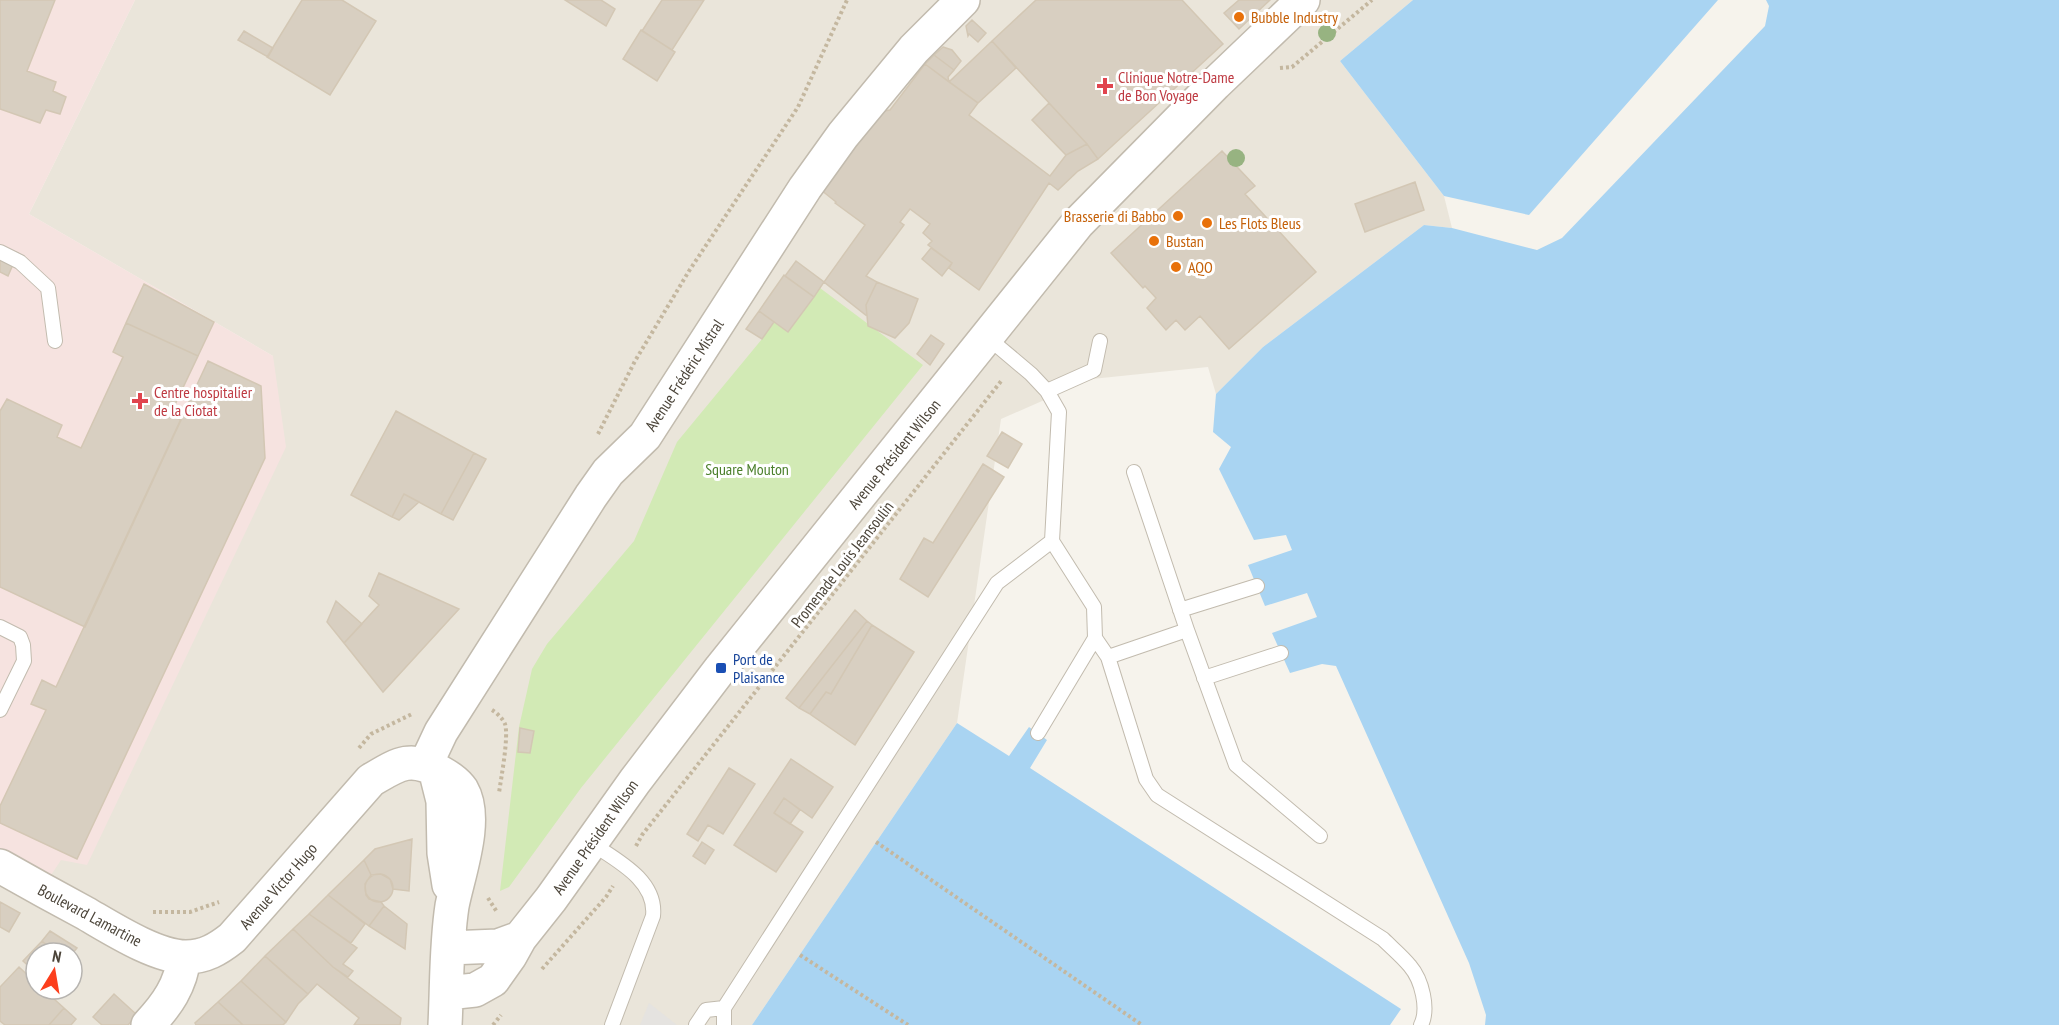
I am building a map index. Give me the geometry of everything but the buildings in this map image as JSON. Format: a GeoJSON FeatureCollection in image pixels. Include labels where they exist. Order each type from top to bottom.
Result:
{"type":"FeatureCollection","features":[{"type":"Feature","properties":{"kind":"street","name":"Avenue Frédéric Mistral"},"geometry":{"type":"LineString","coordinates":[[430,767],[441,732],[591,496],[608,472],[645,436],[799,197],[843,135],[914,49],[963,0]]}},
{"type":"Feature","properties":{"kind":"street","name":"Avenue Président Wilson"},"geometry":{"type":"LineString","coordinates":[[447,993],[475,990],[493,981],[520,938],[551,900],[635,781],[722,668],[1078,223],[1215,84],[1303,0]]}},
{"type":"Feature","properties":{"kind":"street","name":"Avenue Victor Hugo"},"geometry":{"type":"LineString","coordinates":[[184,957],[203,956],[219,949],[232,938],[371,780],[400,763],[430,767]]}},
{"type":"Feature","properties":{"kind":"street"},"geometry":{"type":"LineString","coordinates":[[430,767],[453,779],[462,789],[467,800],[468,832],[465,856],[452,907],[445,1025]]}},
{"type":"Feature","properties":{"kind":"street","name":"Boulevard Lamartine"},"geometry":{"type":"LineString","coordinates":[[0,866],[132,940],[184,957]]}},
{"type":"Feature","properties":{"kind":"street"},"geometry":{"type":"LineString","coordinates":[[449,948],[498,946],[520,938]]}},
{"type":"Feature","properties":{"kind":"street"},"geometry":{"type":"LineString","coordinates":[[148,1025],[164,1008],[178,983],[184,957]]}},
{"type":"Feature","properties":{"kind":"lane"},"geometry":{"type":"LineString","coordinates":[[0,252],[20,262],[48,288],[55,341]]}},
{"type":"Feature","properties":{"kind":"lane"},"geometry":{"type":"LineString","coordinates":[[986,337],[1047,391],[1059,412],[1052,541],[1094,607],[1095,638],[1108,657],[1146,779],[1157,795],[1383,939],[1412,968],[1423,994],[1425,1017],[1421,1025]]}},
{"type":"Feature","properties":{"kind":"lane"},"geometry":{"type":"LineString","coordinates":[[1047,391],[1094,370],[1100,342]]}},
{"type":"Feature","properties":{"kind":"lane"},"geometry":{"type":"LineString","coordinates":[[1134,472],[1180,610],[1236,765],[1320,836]]}},
{"type":"Feature","properties":{"kind":"lane"},"geometry":{"type":"LineString","coordinates":[[724,1025],[724,1008],[998,583],[1052,541]]}},
{"type":"Feature","properties":{"kind":"lane"},"geometry":{"type":"LineString","coordinates":[[1180,610],[1257,586]]}},
{"type":"Feature","properties":{"kind":"lane"},"geometry":{"type":"LineString","coordinates":[[0,627],[20,637],[24,662],[0,710]]}},
{"type":"Feature","properties":{"kind":"lane"},"geometry":{"type":"LineString","coordinates":[[1108,657],[1187,630]]}},
{"type":"Feature","properties":{"kind":"lane"},"geometry":{"type":"LineString","coordinates":[[1038,733],[1095,638]]}},
{"type":"Feature","properties":{"kind":"lane"},"geometry":{"type":"LineString","coordinates":[[1204,678],[1281,653]]}},
{"type":"Feature","properties":{"kind":"lane"},"geometry":{"type":"LineString","coordinates":[[591,843],[633,873],[643,883],[653,903],[652,916],[612,1025]]}},
{"type":"Feature","properties":{"kind":"lane"},"geometry":{"type":"LineString","coordinates":[[696,1025],[706,1010],[724,1008]]}},
{"type":"Feature","properties":{"kind":"path"},"geometry":{"type":"LineString","coordinates":[[597,435],[635,361],[689,271],[798,107],[847,0]]}},
{"type":"Feature","properties":{"kind":"path"},"geometry":{"type":"LineString","coordinates":[[1274,69],[1292,68],[1372,0]]}},
{"type":"Feature","properties":{"kind":"path","name":"Promenade Louis Jeansoulin"},"geometry":{"type":"LineString","coordinates":[[642,835],[1016,363]]}},
{"type":"Feature","properties":{"kind":"path"},"geometry":{"type":"LineString","coordinates":[[876,842],[1142,1025]]}},
{"type":"Feature","properties":{"kind":"path"},"geometry":{"type":"LineString","coordinates":[[545,966],[606,897]]}},
{"type":"Feature","properties":{"kind":"path"},"geometry":{"type":"LineString","coordinates":[[800,955],[908,1025]]}},
{"type":"Feature","properties":{"kind":"shaded area","name":"Centre hospitalier de la Ciotat"},"geometry":{"type":"Polygon","coordinates":[[[0,0],[135,0],[29,214],[273,356],[286,447],[87,865],[61,860],[49,878],[0,850],[0,0]]]}},
{"type":"Feature","properties":{"kind":"shaded area"},"geometry":{"type":"Polygon","coordinates":[[[135,0],[1036,0],[992,41],[1087,144],[1098,159],[1223,44],[1182,0],[1413,0],[1340,61],[1444,196],[1452,228],[1424,225],[1263,347],[1216,394],[1208,367],[1092,379],[1001,419],[957,723],[752,1025],[0,1025],[0,850],[273,356],[29,214],[135,0]]]}},
{"type":"Feature","properties":{"kind":"shaded area"},"geometry":{"type":"Polygon","coordinates":[[[649,1003],[677,1025],[640,1025],[649,1003]]]}},
{"type":"Feature","properties":{"kind":"green space","name":"Square Mouton"},"geometry":{"type":"Polygon","coordinates":[[[820,288],[923,365],[581,788],[509,887],[500,891],[519,727],[532,669],[547,644],[634,541],[677,442],[774,322],[788,332],[820,288]]]}},
{"type":"Feature","properties":{"kind":"water"},"geometry":{"type":"Polygon","coordinates":[[[1413,0],[1718,0],[1529,215],[1444,196],[1340,61],[1413,0]]]}},
{"type":"Feature","properties":{"kind":"water"},"geometry":{"type":"Polygon","coordinates":[[[1766,0],[2059,0],[2059,1025],[1485,1025],[1486,1015],[1469,963],[1336,666],[1322,664],[1290,673],[1272,633],[1317,617],[1307,593],[1265,606],[1248,565],[1292,550],[1286,535],[1254,540],[1219,469],[1231,447],[1213,432],[1216,394],[1263,347],[1424,225],[1452,228],[1537,250],[1562,238],[1765,26],[1769,6],[1766,0]]]}},
{"type":"Feature","properties":{"kind":"water"},"geometry":{"type":"Polygon","coordinates":[[[957,723],[1009,756],[1029,727],[1047,740],[1030,768],[1401,1009],[1390,1025],[752,1025],[957,723]]]}},
{"type":"Feature","properties":{"kind":"place","name":"Bubble Industry"},"geometry":{"type":"Point","coordinates":[1239,17]}},
{"type":"Feature","properties":{"kind":"place","name":"Clinique Notre-Dame de Bon Voyage"},"geometry":{"type":"Point","coordinates":[1105,86]}},
{"type":"Feature","properties":{"kind":"place","name":"Brasserie di Babbo"},"geometry":{"type":"Point","coordinates":[1178,216]}},
{"type":"Feature","properties":{"kind":"place","name":"Les Flots Bleus"},"geometry":{"type":"Point","coordinates":[1207,223]}},
{"type":"Feature","properties":{"kind":"place","name":"Bustan"},"geometry":{"type":"Point","coordinates":[1154,241]}},
{"type":"Feature","properties":{"kind":"place","name":"AQO"},"geometry":{"type":"Point","coordinates":[1176,267]}},
{"type":"Feature","properties":{"kind":"place","name":"Centre hospitalier de la Ciotat"},"geometry":{"type":"Point","coordinates":[140,401]}},
{"type":"Feature","properties":{"kind":"place","name":"Port de Plaisance"},"geometry":{"type":"Point","coordinates":[721,668]}}]}
